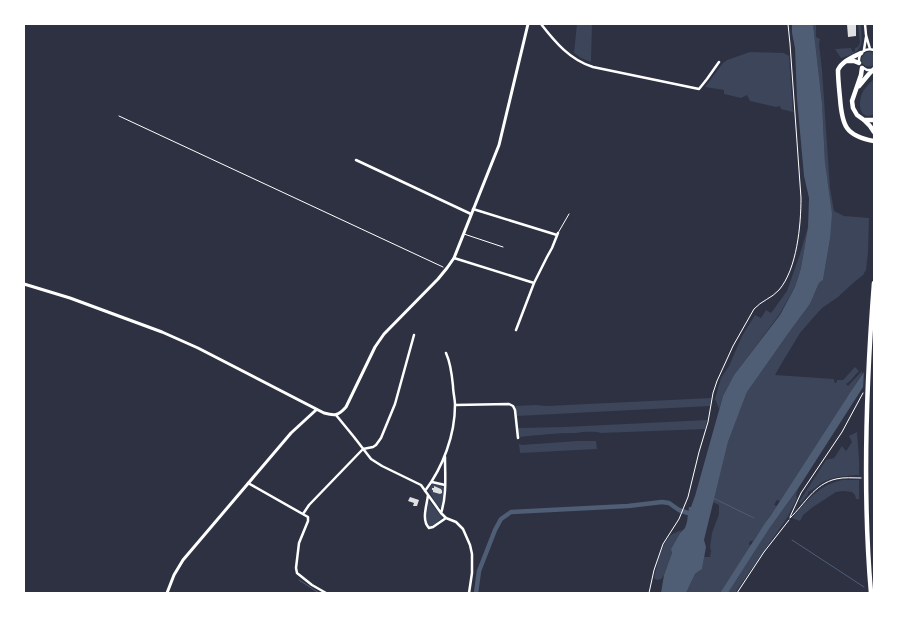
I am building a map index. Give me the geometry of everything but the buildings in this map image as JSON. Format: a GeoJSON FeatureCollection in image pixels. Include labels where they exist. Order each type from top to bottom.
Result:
{"type":"FeatureCollection","features":[{"type":"Feature","properties":{"kind":"highway"},"geometry":{"type":"LineString","coordinates":[[863,51],[845,61],[838,70],[843,120],[847,128],[853,134],[867,140],[874,141]]}},
{"type":"Feature","properties":{"kind":"highway"},"geometry":{"type":"LineString","coordinates":[[845,61],[854,61],[861,65],[857,89],[852,101],[853,108],[857,115],[864,120],[874,132]]}},
{"type":"Feature","properties":{"kind":"highway"},"geometry":{"type":"LineString","coordinates":[[857,89],[874,69]]}},
{"type":"Feature","properties":{"kind":"highway"},"geometry":{"type":"LineString","coordinates":[[864,120],[874,120]]}},
{"type":"Feature","properties":{"kind":"highway"},"geometry":{"type":"LineString","coordinates":[[871,593],[867,499],[867,399],[874,283]]}},
{"type":"Feature","properties":{"kind":"street"},"geometry":{"type":"LineString","coordinates":[[24,284],[70,298],[162,332],[198,348],[316,410],[336,415],[342,412],[346,407],[375,347],[384,334],[438,279],[454,258],[499,145],[528,24]]}},
{"type":"Feature","properties":{"kind":"street"},"geometry":{"type":"LineString","coordinates":[[541,24],[564,50],[578,61],[593,67],[699,89],[719,62]]}},
{"type":"Feature","properties":{"kind":"street"},"geometry":{"type":"LineString","coordinates":[[865,24],[870,49]]}},
{"type":"Feature","properties":{"kind":"street"},"geometry":{"type":"LineString","coordinates":[[866,35],[863,51],[859,58],[861,65],[867,70],[874,69]]}},
{"type":"Feature","properties":{"kind":"street"},"geometry":{"type":"LineString","coordinates":[[863,51],[870,49],[874,50]]}},
{"type":"Feature","properties":{"kind":"street"},"geometry":{"type":"LineString","coordinates":[[356,160],[471,214]]}},
{"type":"Feature","properties":{"kind":"street"},"geometry":{"type":"LineString","coordinates":[[473,210],[557,234],[552,248],[534,283],[516,330]]}},
{"type":"Feature","properties":{"kind":"street"},"geometry":{"type":"LineString","coordinates":[[454,258],[534,283]]}},
{"type":"Feature","properties":{"kind":"street"},"geometry":{"type":"LineString","coordinates":[[303,514],[309,505],[363,449],[376,445],[381,438],[395,404],[414,335]]}},
{"type":"Feature","properties":{"kind":"street"},"geometry":{"type":"LineString","coordinates":[[425,491],[432,482],[445,457],[450,438],[455,405],[451,367],[446,353]]}},
{"type":"Feature","properties":{"kind":"street"},"geometry":{"type":"LineString","coordinates":[[455,405],[509,404],[513,406],[515,410],[518,438]]}},
{"type":"Feature","properties":{"kind":"street"},"geometry":{"type":"LineString","coordinates":[[167,593],[174,575],[183,560],[291,433],[316,410]]}},
{"type":"Feature","properties":{"kind":"street"},"geometry":{"type":"LineString","coordinates":[[336,415],[372,460],[421,485],[441,513],[446,518],[456,522],[463,529],[472,554],[472,573],[469,593]]}},
{"type":"Feature","properties":{"kind":"street"},"geometry":{"type":"LineString","coordinates":[[441,513],[443,508],[445,485],[445,457]]}},
{"type":"Feature","properties":{"kind":"street"},"geometry":{"type":"LineString","coordinates":[[432,482],[445,485]]}},
{"type":"Feature","properties":{"kind":"street"},"geometry":{"type":"LineString","coordinates":[[248,483],[308,517],[308,521],[299,543],[296,568],[298,573],[312,585],[326,593]]}},
{"type":"Feature","properties":{"kind":"street"},"geometry":{"type":"LineString","coordinates":[[428,495],[425,518],[426,525],[429,528],[433,527],[446,518]]}},
{"type":"Feature","properties":{"kind":"lane"},"geometry":{"type":"LineString","coordinates":[[557,234],[569,214]]}},
{"type":"Feature","properties":{"kind":"lane"},"geometry":{"type":"LineString","coordinates":[[463,234],[503,247]]}},
{"type":"Feature","properties":{"kind":"lane"},"geometry":{"type":"LineString","coordinates":[[737,593],[764,552],[789,520]]}},
{"type":"Feature","properties":{"kind":"path"},"geometry":{"type":"LineString","coordinates":[[648,593],[663,544],[677,524],[690,491],[717,381],[733,346],[754,309],[774,295],[785,282],[792,265],[797,245],[801,222],[801,198],[788,24]]}},
{"type":"Feature","properties":{"kind":"path"},"geometry":{"type":"LineString","coordinates":[[119,116],[447,268]]}},
{"type":"Feature","properties":{"kind":"path"},"geometry":{"type":"LineString","coordinates":[[789,520],[801,493],[842,432],[863,393]]}},
{"type":"Feature","properties":{"kind":"path"},"geometry":{"type":"LineString","coordinates":[[789,520],[810,495],[823,484],[836,479],[850,478]]}},
{"type":"Feature","properties":{"kind":"shaded area"},"geometry":{"type":"Polygon","coordinates":[[[577,24],[592,24],[591,62],[574,53],[577,24]]]}},
{"type":"Feature","properties":{"kind":"shaded area"},"geometry":{"type":"Polygon","coordinates":[[[792,24],[813,24],[822,103],[825,163],[832,214],[830,239],[823,280],[819,283],[810,304],[747,392],[728,442],[704,540],[706,547],[702,569],[695,574],[686,593],[661,593],[664,575],[672,553],[671,549],[680,533],[685,528],[689,507],[691,507],[695,496],[723,396],[734,375],[780,315],[795,287],[801,268],[808,227],[809,198],[804,176],[792,24]]]}},
{"type":"Feature","properties":{"kind":"shaded area"},"geometry":{"type":"Polygon","coordinates":[[[813,24],[816,24],[816,37],[820,39],[819,44],[830,188],[834,211],[844,216],[869,218],[868,252],[866,270],[863,275],[838,297],[822,308],[813,318],[800,333],[775,375],[834,379],[835,383],[837,380],[843,380],[855,367],[859,371],[846,384],[848,386],[862,371],[862,374],[780,501],[777,500],[774,505],[777,506],[753,541],[750,541],[749,544],[751,546],[720,593],[686,593],[695,574],[702,569],[704,557],[710,557],[712,533],[719,514],[719,505],[713,502],[728,442],[747,392],[810,304],[819,283],[823,280],[830,239],[822,103],[813,24]]]}},
{"type":"Feature","properties":{"kind":"shaded area"},"geometry":{"type":"Polygon","coordinates":[[[858,24],[861,24],[862,37],[858,50],[854,53],[841,58],[835,49],[851,48],[854,52],[855,48],[858,47],[860,43],[858,24]]]}},
{"type":"Feature","properties":{"kind":"shaded area"},"geometry":{"type":"Polygon","coordinates":[[[750,52],[784,53],[789,56],[793,112],[781,109],[780,106],[776,107],[750,101],[747,95],[741,98],[724,94],[724,90],[705,87],[723,63],[727,60],[750,52]]]}},
{"type":"Feature","properties":{"kind":"shaded area"},"geometry":{"type":"Polygon","coordinates":[[[867,52],[874,53],[874,65],[867,66],[862,63],[862,57],[867,52]]]}},
{"type":"Feature","properties":{"kind":"shaded area"},"geometry":{"type":"Polygon","coordinates":[[[874,79],[874,114],[868,116],[862,113],[860,100],[864,90],[874,79]]]}},
{"type":"Feature","properties":{"kind":"shaded area"},"geometry":{"type":"Polygon","coordinates":[[[808,227],[801,268],[795,287],[779,315],[734,375],[723,396],[719,409],[715,399],[721,378],[729,366],[742,336],[755,315],[761,318],[766,310],[771,313],[787,291],[808,227]]]}},
{"type":"Feature","properties":{"kind":"shaded area"},"geometry":{"type":"Polygon","coordinates":[[[874,357],[874,370],[799,487],[769,529],[728,593],[720,593],[851,391],[874,357]]]}},
{"type":"Feature","properties":{"kind":"shaded area"},"geometry":{"type":"Polygon","coordinates":[[[711,398],[710,406],[517,416],[515,406],[546,406],[711,398]]]}},
{"type":"Feature","properties":{"kind":"shaded area"},"geometry":{"type":"Polygon","coordinates":[[[707,420],[705,429],[562,433],[518,438],[518,428],[707,420]]]}},
{"type":"Feature","properties":{"kind":"shaded area"},"geometry":{"type":"Polygon","coordinates":[[[857,432],[859,475],[830,479],[821,483],[808,492],[801,503],[799,502],[826,460],[834,458],[842,446],[846,451],[852,442],[849,436],[857,432]]]}},
{"type":"Feature","properties":{"kind":"shaded area"},"geometry":{"type":"Polygon","coordinates":[[[596,441],[597,449],[520,453],[519,444],[596,441]]]}},
{"type":"Feature","properties":{"kind":"shaded area"},"geometry":{"type":"Polygon","coordinates":[[[842,480],[859,480],[859,499],[856,499],[852,492],[836,492],[803,515],[800,521],[792,518],[814,494],[834,482],[842,480]]]}},
{"type":"Feature","properties":{"kind":"shaded area"},"geometry":{"type":"Polygon","coordinates":[[[433,484],[440,485],[444,488],[442,508],[436,504],[429,490],[433,484]]]}},
{"type":"Feature","properties":{"kind":"shaded area"},"geometry":{"type":"Polygon","coordinates":[[[799,487],[796,495],[797,498],[787,518],[735,593],[728,593],[769,529],[799,487]]]}},
{"type":"Feature","properties":{"kind":"shaded area"},"geometry":{"type":"Polygon","coordinates":[[[428,502],[430,502],[442,517],[431,527],[426,522],[428,502]]]}},
{"type":"Feature","properties":{"kind":"shaded area"},"geometry":{"type":"Polygon","coordinates":[[[682,530],[671,549],[672,553],[664,575],[661,579],[657,580],[654,578],[660,555],[665,544],[671,535],[682,530]]]}},
{"type":"Feature","properties":{"kind":"pier"},"geometry":{"type":"Polygon","coordinates":[[[874,355],[874,373],[863,391],[864,368],[874,355]]]}},
{"type":"Feature","properties":{"kind":"waterway"},"geometry":{"type":"LineString","coordinates":[[713,498],[754,518]]}},
{"type":"Feature","properties":{"kind":"waterway"},"geometry":{"type":"LineString","coordinates":[[476,593],[479,571],[495,530],[501,519],[511,512],[628,506],[662,502],[669,503],[679,510],[694,515]]}},
{"type":"Feature","properties":{"kind":"waterway"},"geometry":{"type":"LineString","coordinates":[[792,540],[864,587]]}},
{"type":"Feature","properties":{"kind":"waterway"},"geometry":{"type":"LineString","coordinates":[[299,580],[319,593]]}}]}
